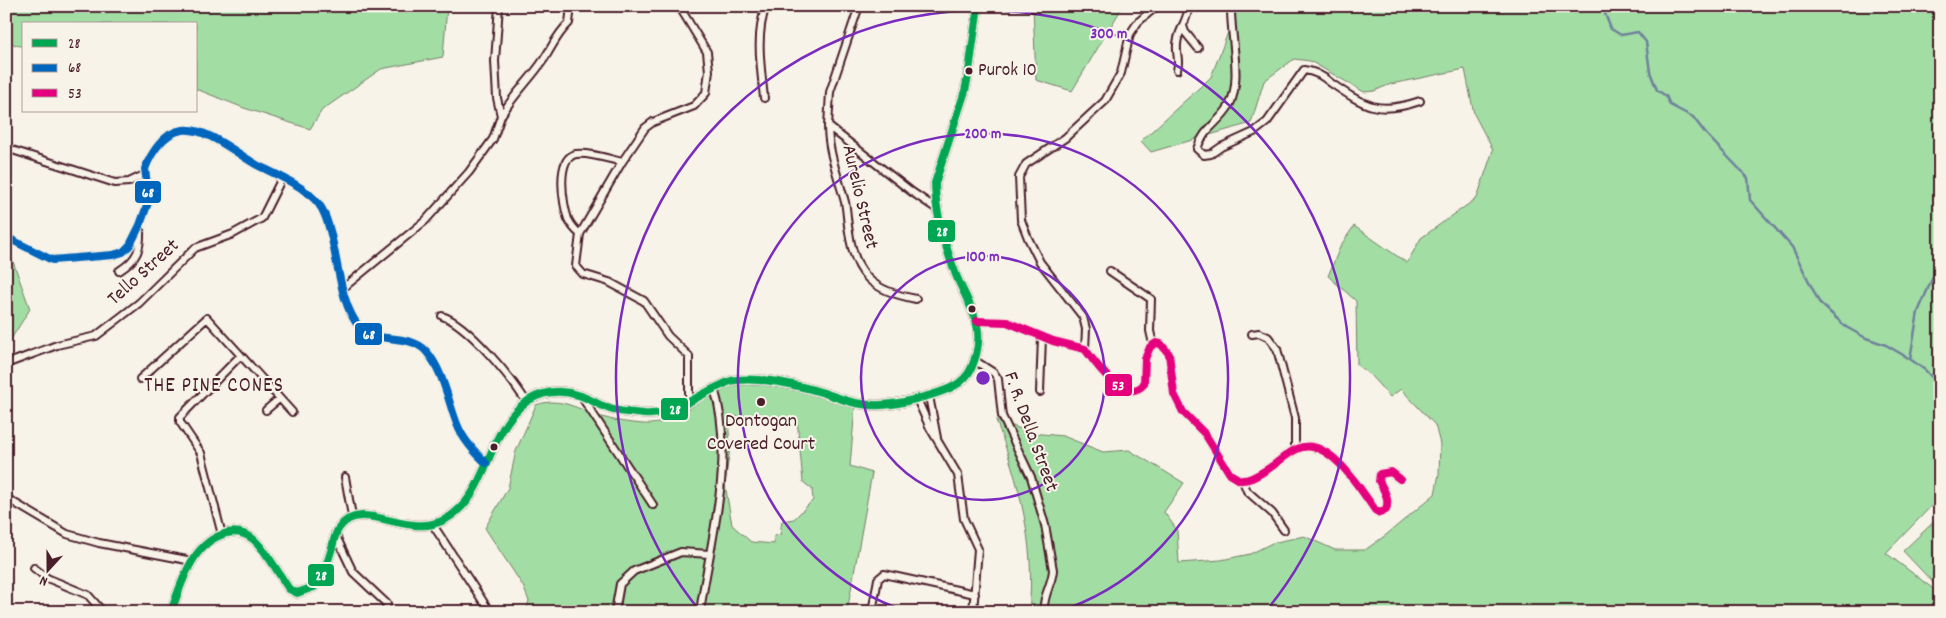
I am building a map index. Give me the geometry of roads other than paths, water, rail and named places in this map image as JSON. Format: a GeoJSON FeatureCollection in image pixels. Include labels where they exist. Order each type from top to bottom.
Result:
{"type":"FeatureCollection","features":[{"type":"Feature","properties":{"kind":"street"},"geometry":{"type":"LineString","coordinates":[[499,6],[494,61],[497,98],[501,116]]}},
{"type":"Feature","properties":{"kind":"street"},"geometry":{"type":"LineString","coordinates":[[342,289],[437,210],[493,139],[501,116],[512,97],[544,59],[557,34],[569,23],[570,6]]}},
{"type":"Feature","properties":{"kind":"street"},"geometry":{"type":"LineString","coordinates":[[679,6],[707,52],[709,71],[706,93],[694,106],[661,117],[645,128],[622,162],[580,234],[575,263],[580,272],[609,282],[644,301],[668,336],[689,356],[690,402]]}},
{"type":"Feature","properties":{"kind":"street"},"geometry":{"type":"LineString","coordinates":[[764,98],[760,53],[760,23],[766,6]]}},
{"type":"Feature","properties":{"kind":"street","name":"Aurelio Street"},"geometry":{"type":"LineString","coordinates":[[859,6],[830,92],[828,126],[831,153],[845,204],[853,254],[861,272],[881,290],[916,299]]}},
{"type":"Feature","properties":{"kind":"street"},"geometry":{"type":"LineString","coordinates":[[171,612],[192,561],[200,549],[222,535],[239,532],[255,540],[290,589],[297,593],[305,592],[317,582],[331,552],[335,534],[341,525],[352,516],[365,515],[417,527],[433,525],[458,512],[472,498],[498,436],[512,415],[526,401],[537,395],[553,392],[581,396],[610,408],[643,414],[658,414],[679,408],[714,388],[734,380],[757,380],[808,389],[862,404],[889,404],[918,399],[957,385],[965,378],[974,360],[977,321],[956,275],[937,209],[935,183],[968,78],[978,6]]}},
{"type":"Feature","properties":{"kind":"street"},"geometry":{"type":"LineString","coordinates":[[1085,349],[1086,329],[1083,317],[1040,262],[1028,238],[1021,220],[1019,180],[1026,164],[1065,138],[1104,101],[1121,73],[1130,34],[1138,22],[1157,6]]}},
{"type":"Feature","properties":{"kind":"street"},"geometry":{"type":"LineString","coordinates":[[1177,70],[1179,59],[1176,47],[1189,6]]}},
{"type":"Feature","properties":{"kind":"street"},"geometry":{"type":"LineString","coordinates":[[1231,6],[1230,33],[1235,65],[1233,91],[1228,107],[1200,141],[1197,150],[1204,155],[1211,154],[1261,127],[1304,70],[1319,74],[1350,96],[1380,109],[1387,110],[1420,102]]}},
{"type":"Feature","properties":{"kind":"street"},"geometry":{"type":"LineString","coordinates":[[1183,26],[1185,32],[1198,48]]}},
{"type":"Feature","properties":{"kind":"street","name":"Aurelio Street"},"geometry":{"type":"LineString","coordinates":[[828,126],[912,192],[937,209]]}},
{"type":"Feature","properties":{"kind":"street"},"geometry":{"type":"LineString","coordinates":[[6,236],[44,257],[60,260],[113,255],[123,252],[130,245],[140,225],[149,200],[149,192],[144,175],[148,160],[157,146],[174,132],[184,129],[217,140],[300,187],[322,208],[342,289],[362,330],[371,335],[415,343],[427,352],[436,368],[457,426],[465,439],[486,463]]}},
{"type":"Feature","properties":{"kind":"street"},"geometry":{"type":"LineString","coordinates":[[6,148],[115,183],[129,182],[144,175]]}},
{"type":"Feature","properties":{"kind":"street"},"geometry":{"type":"LineString","coordinates":[[580,234],[568,218],[562,197],[563,176],[568,159],[573,155],[583,154],[622,162]]}},
{"type":"Feature","properties":{"kind":"street","name":"Tello Street"},"geometry":{"type":"LineString","coordinates":[[6,364],[57,345],[96,336],[139,303],[195,248],[233,234],[262,218],[282,178]]}},
{"type":"Feature","properties":{"kind":"street"},"geometry":{"type":"LineString","coordinates":[[119,271],[133,262],[141,242],[140,225]]}},
{"type":"Feature","properties":{"kind":"street"},"geometry":{"type":"LineString","coordinates":[[1110,271],[1151,299],[1150,336],[1153,344]]}},
{"type":"Feature","properties":{"kind":"street"},"geometry":{"type":"LineString","coordinates":[[442,316],[456,323],[501,366],[526,401]]}},
{"type":"Feature","properties":{"kind":"street"},"geometry":{"type":"LineString","coordinates":[[140,378],[207,318],[292,412]]}},
{"type":"Feature","properties":{"kind":"street"},"geometry":{"type":"LineString","coordinates":[[977,321],[1006,322],[1042,337],[1085,349],[1114,383],[1123,388],[1135,390],[1144,384],[1146,354],[1153,344]]}},
{"type":"Feature","properties":{"kind":"street"},"geometry":{"type":"LineString","coordinates":[[1252,334],[1259,333],[1268,337],[1276,349],[1295,418],[1296,449]]}},
{"type":"Feature","properties":{"kind":"street"},"geometry":{"type":"LineString","coordinates":[[1040,392],[1042,337]]}},
{"type":"Feature","properties":{"kind":"street"},"geometry":{"type":"LineString","coordinates":[[1153,344],[1161,344],[1168,349],[1174,394],[1183,412],[1205,434],[1230,474],[1243,481],[1247,491],[1272,513],[1284,530]]}},
{"type":"Feature","properties":{"kind":"street"},"geometry":{"type":"LineString","coordinates":[[222,535],[201,453],[180,422],[180,417],[240,356]]}},
{"type":"Feature","properties":{"kind":"street","name":"F. R. Della Street"},"geometry":{"type":"LineString","coordinates":[[974,360],[994,373],[998,379],[1002,416],[1031,477],[1038,500],[1053,570],[1052,581],[1044,602],[1044,612]]}},
{"type":"Feature","properties":{"kind":"street"},"geometry":{"type":"LineString","coordinates":[[700,612],[708,554],[717,510],[724,453],[722,424],[714,388]]}},
{"type":"Feature","properties":{"kind":"street"},"geometry":{"type":"LineString","coordinates":[[581,396],[653,506]]}},
{"type":"Feature","properties":{"kind":"street"},"geometry":{"type":"LineString","coordinates":[[929,396],[938,442]]}},
{"type":"Feature","properties":{"kind":"street"},"geometry":{"type":"LineString","coordinates":[[266,410],[279,399]]}},
{"type":"Feature","properties":{"kind":"street"},"geometry":{"type":"LineString","coordinates":[[918,399],[938,442],[958,475],[964,519],[978,549],[974,612]]}},
{"type":"Feature","properties":{"kind":"street"},"geometry":{"type":"LineString","coordinates":[[1243,481],[1275,465],[1296,449],[1314,449],[1333,458],[1352,477],[1378,512],[1386,510],[1388,503],[1386,492],[1379,481],[1380,474],[1391,472],[1400,479]]}},
{"type":"Feature","properties":{"kind":"street"},"geometry":{"type":"LineString","coordinates":[[345,477],[352,516]]}},
{"type":"Feature","properties":{"kind":"street"},"geometry":{"type":"LineString","coordinates":[[8,499],[67,534],[99,543],[192,561]]}},
{"type":"Feature","properties":{"kind":"street"},"geometry":{"type":"LineString","coordinates":[[433,525],[490,612]]}},
{"type":"Feature","properties":{"kind":"street"},"geometry":{"type":"LineString","coordinates":[[335,534],[353,572],[387,604],[386,612]]}},
{"type":"Feature","properties":{"kind":"street"},"geometry":{"type":"LineString","coordinates":[[615,612],[620,584],[634,572],[681,552],[708,554]]}},
{"type":"Feature","properties":{"kind":"street"},"geometry":{"type":"LineString","coordinates":[[34,568],[47,578],[88,595],[103,612]]}},
{"type":"Feature","properties":{"kind":"street"},"geometry":{"type":"LineString","coordinates":[[872,612],[878,580],[884,574],[975,594]]}},
{"type":"Feature","properties":{"kind":"waterway"},"geometry":{"type":"LineString","coordinates":[[1602,6],[1611,29],[1621,35],[1638,32],[1646,42],[1650,72],[1657,90],[1666,96],[1670,105],[1693,117],[1706,134],[1748,178],[1750,200],[1792,247],[1819,302],[1846,327],[1866,338],[1886,345],[1910,359],[1925,370],[1940,386]]}},
{"type":"Feature","properties":{"kind":"waterway"},"geometry":{"type":"LineString","coordinates":[[1910,359],[1918,312],[1935,272],[1940,266]]}},
{"type":"Feature","properties":{"kind":"place","name":"Purok 10"},"geometry":{"type":"Point","coordinates":[969,71]}},
{"type":"Feature","properties":{"kind":"place","name":"Dontogan Covered Court"},"geometry":{"type":"Point","coordinates":[761,402]}},
{"type":"Feature","properties":{"kind":"district","name":"THE PINE CONES"},"geometry":{"type":"Point","coordinates":[214,387]}}]}
